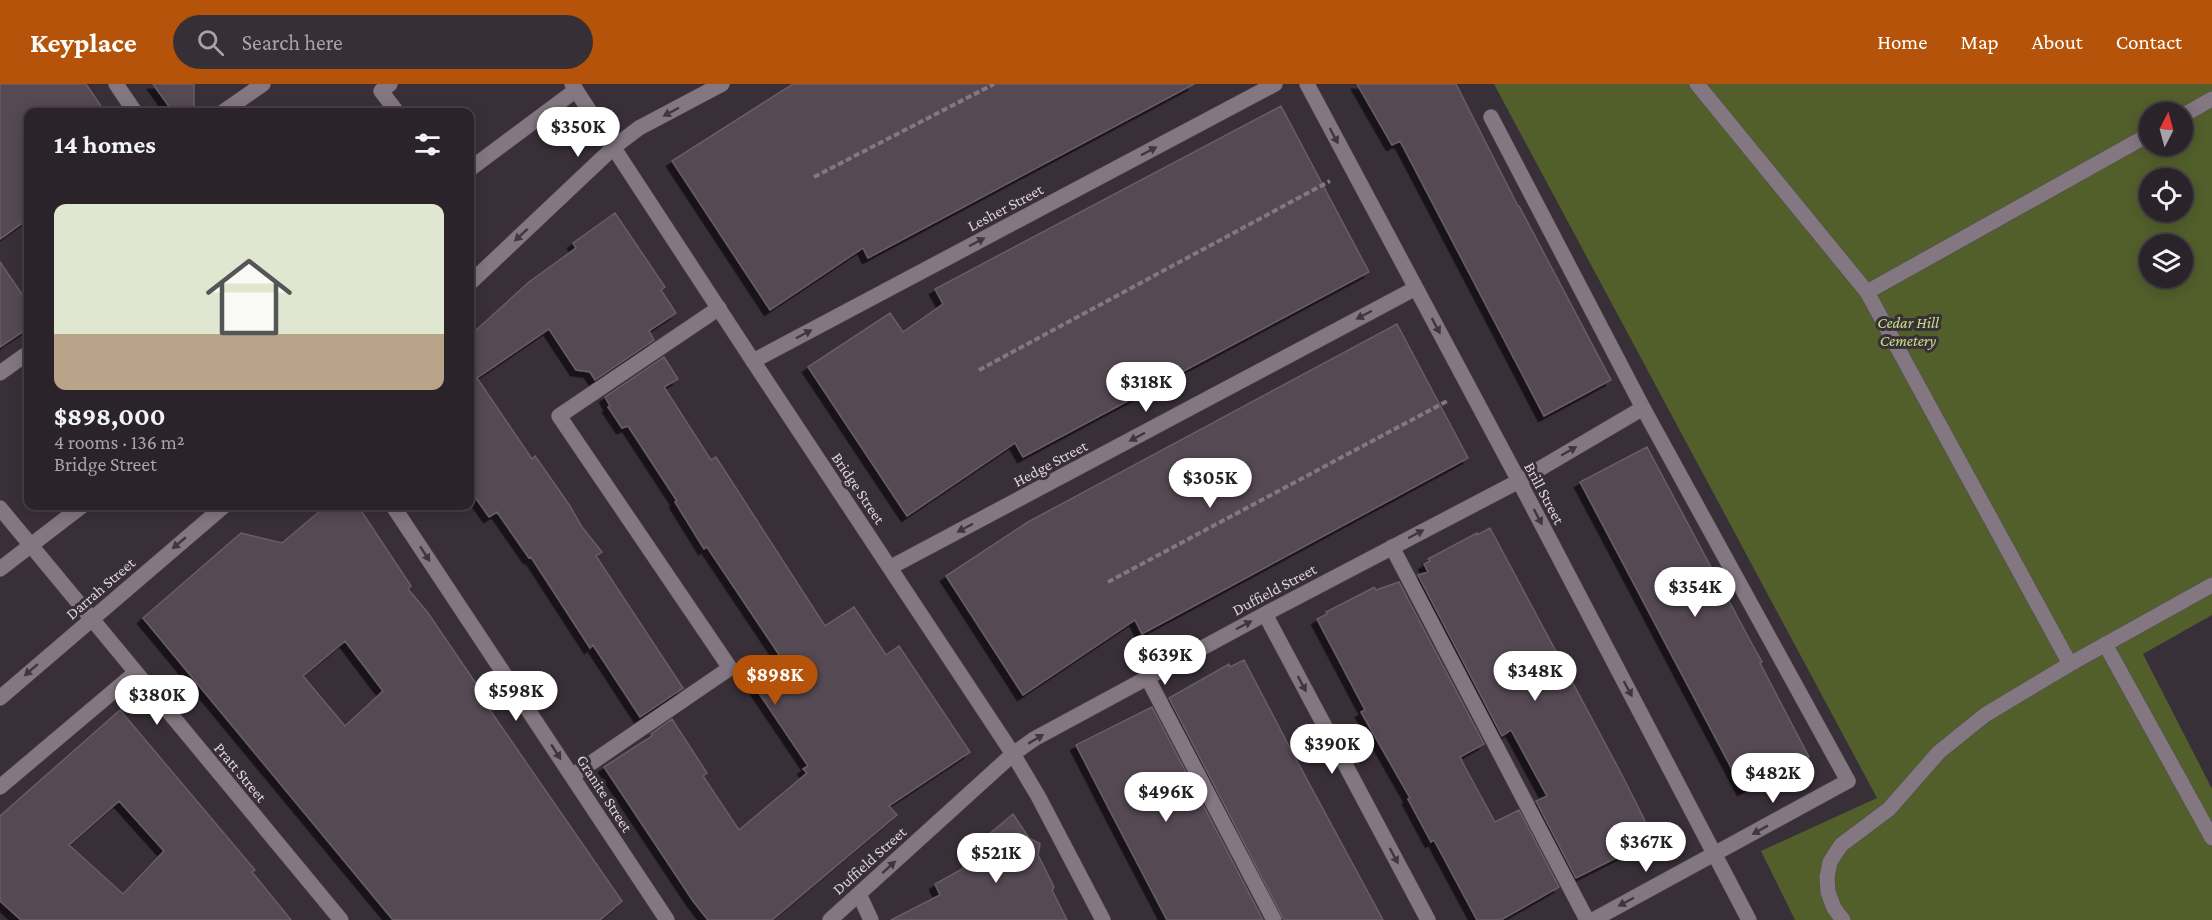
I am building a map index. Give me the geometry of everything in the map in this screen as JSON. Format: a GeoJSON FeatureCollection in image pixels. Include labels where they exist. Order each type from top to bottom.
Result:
{"type":"FeatureCollection","features":[{"type":"Feature","properties":{"kind":"street"},"geometry":{"type":"LineString","coordinates":[[116,84],[132,108]]}},
{"type":"Feature","properties":{"kind":"street"},"geometry":{"type":"LineString","coordinates":[[229,108],[263,84]]}},
{"type":"Feature","properties":{"kind":"street"},"geometry":{"type":"LineString","coordinates":[[390,84],[381,91],[394,108]]}},
{"type":"Feature","properties":{"kind":"street"},"geometry":{"type":"LineString","coordinates":[[474,279],[614,147],[639,128],[722,84]]}},
{"type":"Feature","properties":{"kind":"street","name":"Lesher Street"},"geometry":{"type":"LineString","coordinates":[[753,361],[1275,84]]}},
{"type":"Feature","properties":{"kind":"street","name":"Brill Street"},"geometry":{"type":"LineString","coordinates":[[1307,84],[1519,480],[1749,920]]}},
{"type":"Feature","properties":{"kind":"street"},"geometry":{"type":"LineString","coordinates":[[1697,84],[1867,292],[2070,664]]}},
{"type":"Feature","properties":{"kind":"street"},"geometry":{"type":"LineString","coordinates":[[474,166],[574,87]]}},
{"type":"Feature","properties":{"kind":"street","name":"Bridge Street"},"geometry":{"type":"LineString","coordinates":[[574,87],[1013,754],[1103,920]]}},
{"type":"Feature","properties":{"kind":"street"},"geometry":{"type":"LineString","coordinates":[[2193,110],[2212,99]]}},
{"type":"Feature","properties":{"kind":"street"},"geometry":{"type":"LineString","coordinates":[[1491,117],[1643,408],[1848,781],[1593,920]]}},
{"type":"Feature","properties":{"kind":"street"},"geometry":{"type":"LineString","coordinates":[[1867,292],[2139,140]]}},
{"type":"Feature","properties":{"kind":"street","name":"Hedge Street"},"geometry":{"type":"LineString","coordinates":[[891,567],[1416,288]]}},
{"type":"Feature","properties":{"kind":"street"},"geometry":{"type":"LineString","coordinates":[[572,776],[730,668],[559,416],[719,308]]}},
{"type":"Feature","properties":{"kind":"street"},"geometry":{"type":"LineString","coordinates":[[0,373],[24,356]]}},
{"type":"Feature","properties":{"kind":"street","name":"Duffield Street"},"geometry":{"type":"LineString","coordinates":[[830,920],[1013,754],[1034,739],[1519,480],[1643,408]]}},
{"type":"Feature","properties":{"kind":"street","name":"Pratt Street"},"geometry":{"type":"LineString","coordinates":[[0,508],[341,920]]}},
{"type":"Feature","properties":{"kind":"street"},"geometry":{"type":"LineString","coordinates":[[0,569],[77,510]]}},
{"type":"Feature","properties":{"kind":"street","name":"Darrah Street"},"geometry":{"type":"LineString","coordinates":[[0,698],[219,510]]}},
{"type":"Feature","properties":{"kind":"street","name":"Granite Street"},"geometry":{"type":"LineString","coordinates":[[396,510],[667,920]]}},
{"type":"Feature","properties":{"kind":"street"},"geometry":{"type":"LineString","coordinates":[[1392,547],[1587,920]]}},
{"type":"Feature","properties":{"kind":"street"},"geometry":{"type":"LineString","coordinates":[[1843,920],[1834,908],[1828,892],[1827,877],[1830,862],[1841,845],[1889,809],[1940,752],[1985,715],[2070,664],[2212,585]]}},
{"type":"Feature","properties":{"kind":"street"},"geometry":{"type":"LineString","coordinates":[[1265,614],[1428,920]]}},
{"type":"Feature","properties":{"kind":"street"},"geometry":{"type":"LineString","coordinates":[[2105,644],[2212,838]]}},
{"type":"Feature","properties":{"kind":"street"},"geometry":{"type":"LineString","coordinates":[[0,787],[135,673]]}},
{"type":"Feature","properties":{"kind":"street"},"geometry":{"type":"LineString","coordinates":[[1147,677],[1275,920]]}},
{"type":"Feature","properties":{"kind":"street"},"geometry":{"type":"LineString","coordinates":[[859,894],[871,920]]}},
{"type":"Feature","properties":{"kind":"path"},"geometry":{"type":"LineString","coordinates":[[814,177],[994,84]]}},
{"type":"Feature","properties":{"kind":"path"},"geometry":{"type":"LineString","coordinates":[[980,370],[1352,170]]}},
{"type":"Feature","properties":{"kind":"path"},"geometry":{"type":"LineString","coordinates":[[1108,582],[1470,389]]}},
{"type":"Feature","properties":{"kind":"green space","name":"Cedar Hill Cemetery"},"geometry":{"type":"Polygon","coordinates":[[[1494,84],[2212,84],[2212,615],[2143,654],[2212,789],[2212,920],[1795,920],[1761,851],[1877,798],[1494,84]]]}},
{"type":"Feature","properties":{"kind":"building"},"geometry":{"type":"Polygon","coordinates":[[[0,84],[86,84],[102,108],[24,108],[24,222],[0,239],[0,84]]]}},
{"type":"Feature","properties":{"kind":"building"},"geometry":{"type":"Polygon","coordinates":[[[153,84],[194,84],[194,108],[170,108],[153,84]]]}},
{"type":"Feature","properties":{"kind":"building"},"geometry":{"type":"Polygon","coordinates":[[[793,84],[1194,84],[868,258],[863,248],[770,310],[672,161],[793,84]]]}},
{"type":"Feature","properties":{"kind":"building"},"geometry":{"type":"Polygon","coordinates":[[[1357,84],[1456,84],[1611,380],[1544,416],[1400,141],[1392,145],[1357,84]]]}},
{"type":"Feature","properties":{"kind":"building"},"geometry":{"type":"Polygon","coordinates":[[[1281,106],[1369,272],[1023,457],[1015,443],[907,516],[808,367],[890,313],[903,332],[943,304],[935,289],[1281,106]]]}},
{"type":"Feature","properties":{"kind":"building"},"geometry":{"type":"Polygon","coordinates":[[[615,213],[665,287],[661,290],[676,313],[649,331],[654,340],[595,380],[590,372],[576,370],[549,329],[477,378],[532,459],[535,456],[582,527],[602,552],[596,556],[683,688],[640,717],[593,645],[590,648],[531,557],[529,558],[497,512],[489,517],[474,496],[474,332],[529,282],[576,248],[573,243],[615,213]]]}},
{"type":"Feature","properties":{"kind":"building"},"geometry":{"type":"Polygon","coordinates":[[[0,262],[24,297],[24,331],[0,347],[0,262]]]}},
{"type":"Feature","properties":{"kind":"building"},"geometry":{"type":"Polygon","coordinates":[[[1397,324],[1468,458],[1142,634],[1135,620],[1023,695],[946,576],[1028,522],[1397,324]]]}},
{"type":"Feature","properties":{"kind":"building"},"geometry":{"type":"Polygon","coordinates":[[[664,357],[678,379],[664,387],[711,460],[716,457],[825,626],[854,607],[886,655],[899,646],[970,752],[889,806],[897,815],[772,920],[708,920],[604,767],[652,736],[651,734],[672,719],[707,773],[703,776],[739,830],[807,773],[803,769],[808,766],[748,677],[780,656],[707,547],[704,549],[675,502],[677,501],[628,426],[622,428],[608,407],[610,406],[605,397],[664,357]]]}},
{"type":"Feature","properties":{"kind":"building"},"geometry":{"type":"Polygon","coordinates":[[[1647,447],[1762,662],[1760,663],[1809,757],[1743,790],[1580,482],[1647,447]]]}},
{"type":"Feature","properties":{"kind":"building"},"geometry":{"type":"Polygon","coordinates":[[[321,510],[361,510],[411,586],[408,589],[428,613],[477,685],[474,687],[622,901],[600,920],[393,920],[143,618],[241,533],[282,543],[321,510]],[[345,641],[303,676],[345,726],[383,691],[345,641]]]}},
{"type":"Feature","properties":{"kind":"building"},"geometry":{"type":"Polygon","coordinates":[[[1490,528],[1654,839],[1576,878],[1536,801],[1547,796],[1511,730],[1502,736],[1418,575],[1428,572],[1424,564],[1430,561],[1428,559],[1490,528]]]}},
{"type":"Feature","properties":{"kind":"building"},"geometry":{"type":"Polygon","coordinates":[[[1399,582],[1484,744],[1460,757],[1465,767],[1495,822],[1519,810],[1559,887],[1501,920],[1477,920],[1434,840],[1431,842],[1408,799],[1410,798],[1361,712],[1365,710],[1317,619],[1374,587],[1376,590],[1399,582]]]}},
{"type":"Feature","properties":{"kind":"building"},"geometry":{"type":"Polygon","coordinates":[[[1244,660],[1383,920],[1284,920],[1169,698],[1229,664],[1230,667],[1244,660]]]}},
{"type":"Feature","properties":{"kind":"building"},"geometry":{"type":"Polygon","coordinates":[[[1152,707],[1263,920],[1167,920],[1112,815],[1076,745],[1152,707]]]}},
{"type":"Feature","properties":{"kind":"building"},"geometry":{"type":"Polygon","coordinates":[[[120,710],[255,870],[252,872],[291,920],[21,920],[0,901],[0,816],[120,710]],[[119,801],[69,845],[123,894],[164,851],[119,801]]]}},
{"type":"Feature","properties":{"kind":"building"},"geometry":{"type":"Polygon","coordinates":[[[1013,814],[1029,838],[1040,844],[1038,855],[1067,920],[891,920],[940,895],[935,884],[982,858],[975,846],[1013,814]]]}}]}
